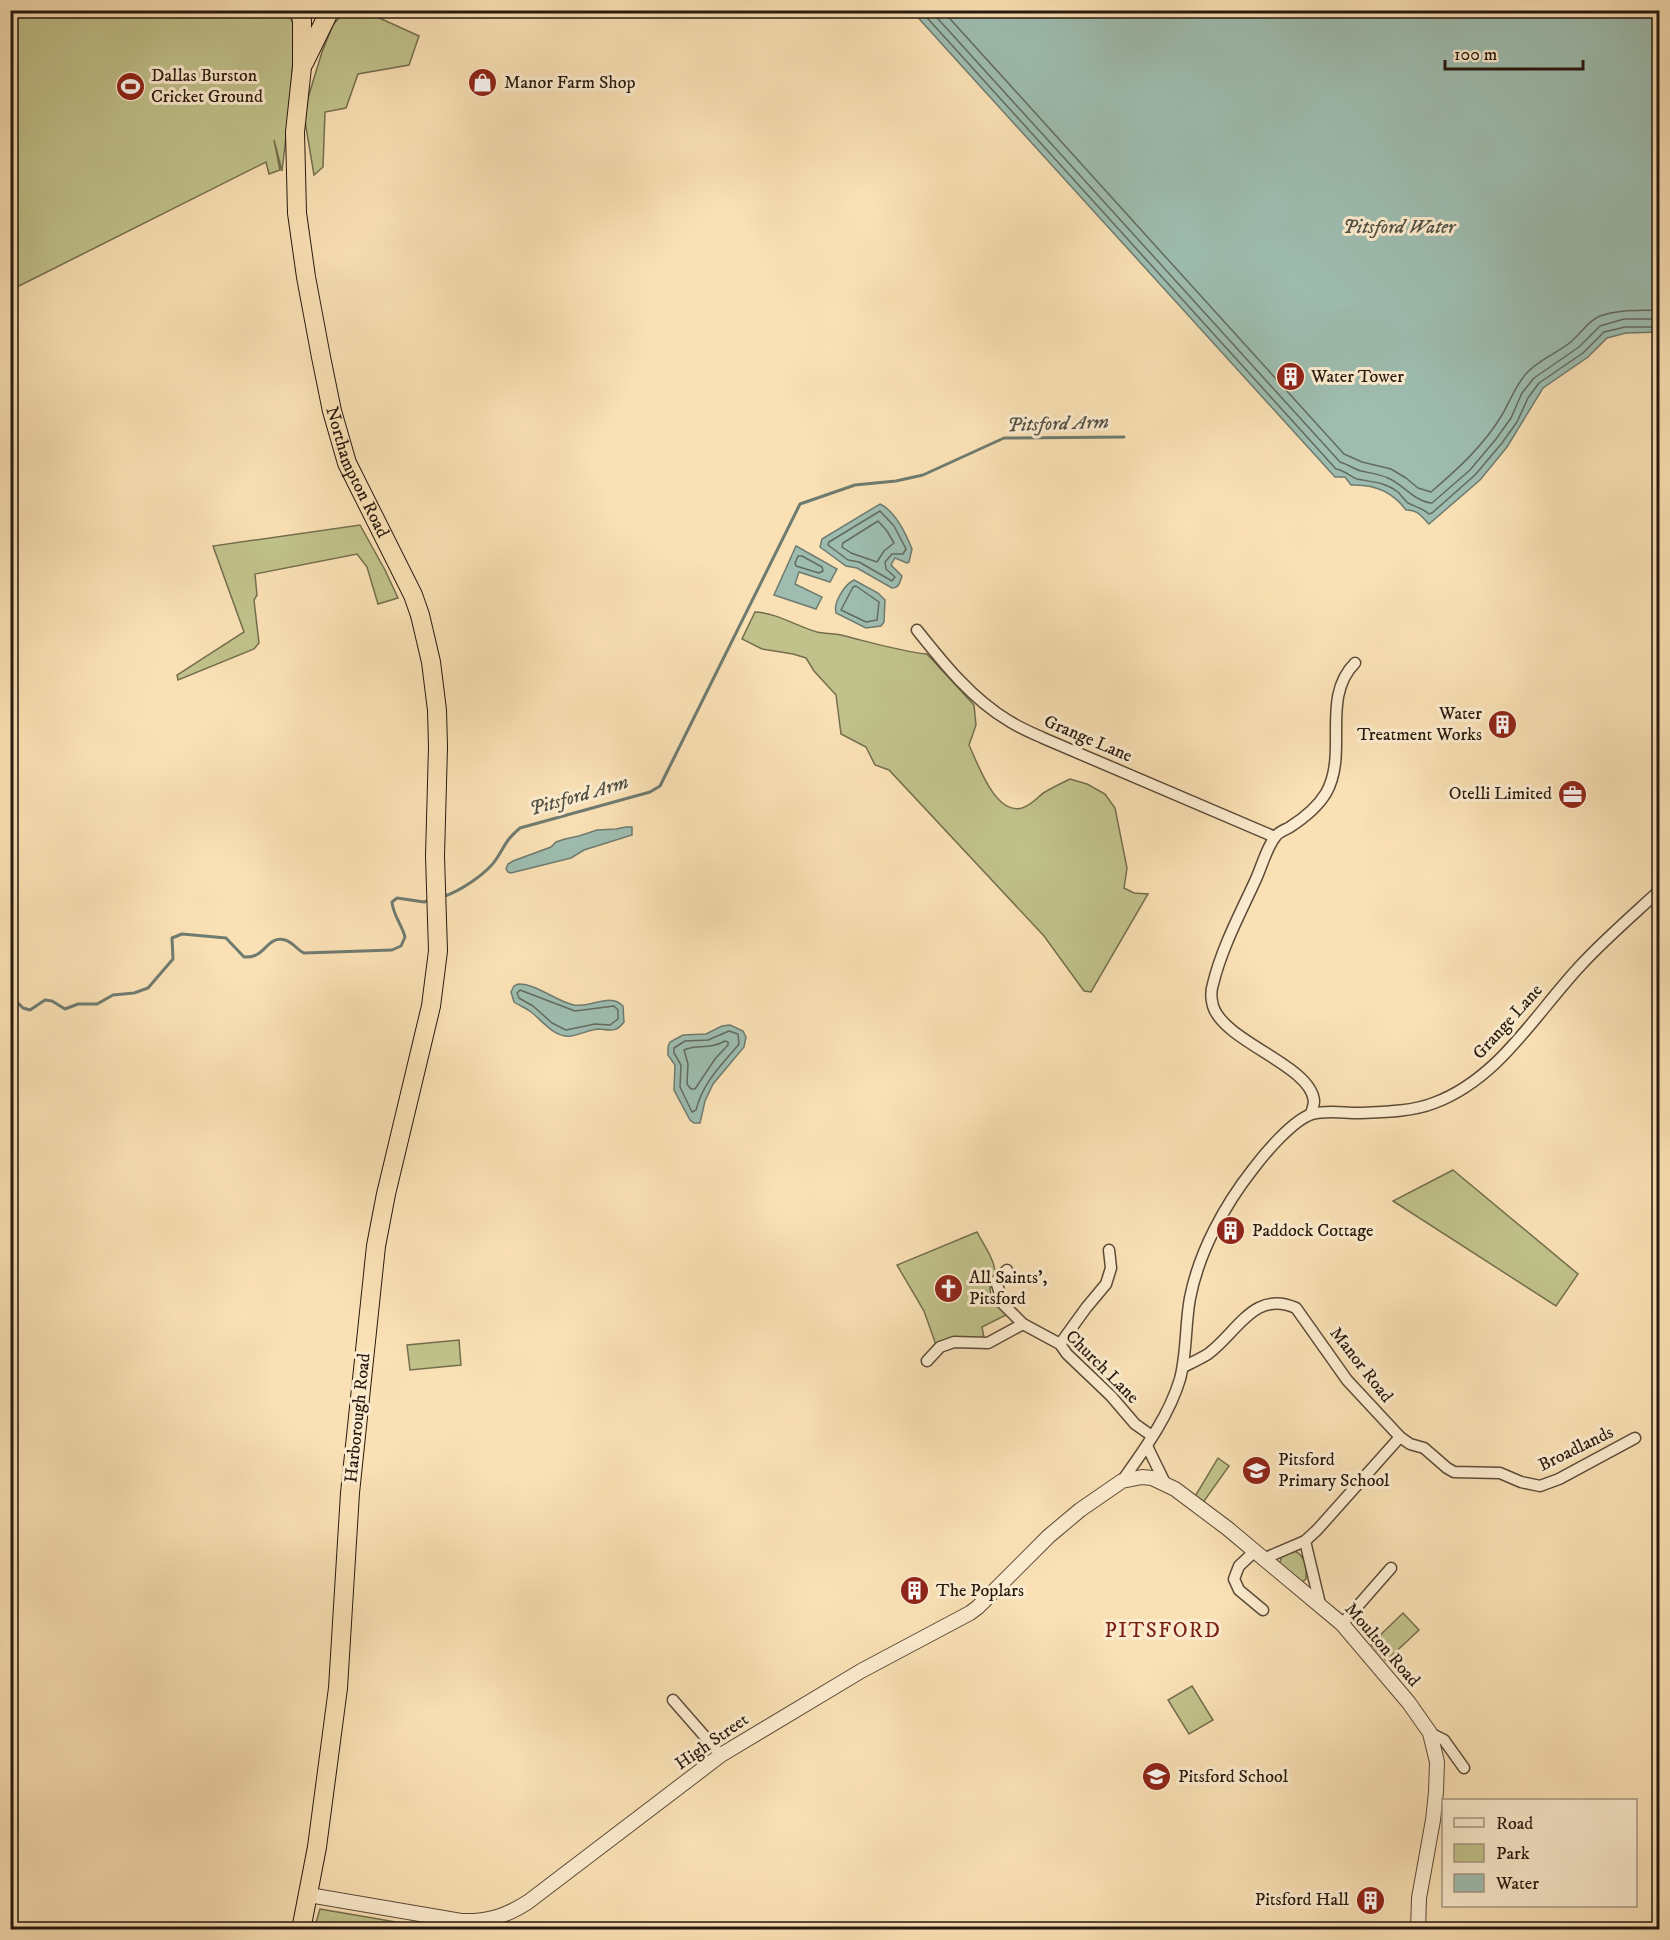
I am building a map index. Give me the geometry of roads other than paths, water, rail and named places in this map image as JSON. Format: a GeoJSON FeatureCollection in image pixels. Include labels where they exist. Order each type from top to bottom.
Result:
{"type":"FeatureCollection","features":[{"type":"Feature","properties":{"kind":"highway","name":"Northampton Road"},"geometry":{"type":"LineString","coordinates":[[299,10],[303,21],[302,67],[295,132],[295,170],[297,213],[306,277],[332,411],[347,463],[412,595],[420,615],[429,653],[436,694],[438,725],[435,870],[438,912]]}},
{"type":"Feature","properties":{"kind":"highway"},"geometry":{"type":"LineString","coordinates":[[306,10],[328,10]]}},
{"type":"Feature","properties":{"kind":"highway","name":"Northampton Road"},"geometry":{"type":"LineString","coordinates":[[302,67],[328,10]]}},
{"type":"Feature","properties":{"kind":"highway","name":"Harborough Road"},"geometry":{"type":"LineString","coordinates":[[302,1929],[331,1752],[338,1689],[350,1494],[376,1246],[386,1194],[431,1006],[438,951],[438,912]]}},
{"type":"Feature","properties":{"kind":"street","name":"Grange Lane"},"geometry":{"type":"LineString","coordinates":[[917,630],[953,675],[1009,722],[1275,837]]}},
{"type":"Feature","properties":{"kind":"street"},"geometry":{"type":"LineString","coordinates":[[1122,1481],[1150,1441],[1177,1387],[1183,1367],[1190,1299],[1204,1249],[1253,1168],[1286,1133],[1311,1114],[1314,1101],[1305,1083],[1228,1026],[1218,1016],[1211,995],[1220,963],[1275,837],[1311,812],[1330,785],[1334,766],[1338,697],[1345,676],[1355,663]]}},
{"type":"Feature","properties":{"kind":"street","name":"Grange Lane"},"geometry":{"type":"LineString","coordinates":[[1311,1114],[1404,1110],[1434,1103],[1460,1090],[1493,1068],[1581,965],[1659,890]]}},
{"type":"Feature","properties":{"kind":"street"},"geometry":{"type":"LineString","coordinates":[[1060,1344],[1106,1284],[1111,1268],[1109,1250]]}},
{"type":"Feature","properties":{"kind":"street","name":"Church Lane"},"geometry":{"type":"LineString","coordinates":[[1007,1270],[996,1281],[1002,1304],[1023,1324],[1060,1344],[1067,1354],[1111,1396],[1150,1441]]}},
{"type":"Feature","properties":{"kind":"street","name":"Manor Road"},"geometry":{"type":"LineString","coordinates":[[1183,1367],[1208,1354],[1247,1316],[1261,1307],[1272,1302],[1285,1303],[1296,1308],[1347,1380],[1400,1437]]}},
{"type":"Feature","properties":{"kind":"street"},"geometry":{"type":"LineString","coordinates":[[927,1362],[940,1347],[954,1342],[988,1343],[1023,1324]]}},
{"type":"Feature","properties":{"kind":"street"},"geometry":{"type":"LineString","coordinates":[[1263,1610],[1239,1590],[1234,1579],[1239,1566],[1259,1555],[1305,1541],[1361,1484],[1400,1437]]}},
{"type":"Feature","properties":{"kind":"street","name":"Broadlands"},"geometry":{"type":"LineString","coordinates":[[1400,1437],[1410,1444],[1424,1448],[1454,1472],[1500,1473],[1521,1482],[1540,1486],[1559,1479],[1635,1438]]}},
{"type":"Feature","properties":{"kind":"street"},"geometry":{"type":"LineString","coordinates":[[1150,1441],[1165,1483]]}},
{"type":"Feature","properties":{"kind":"street","name":"Moulton Road"},"geometry":{"type":"LineString","coordinates":[[1105,1491],[1122,1481],[1142,1477],[1165,1483],[1320,1604],[1342,1624],[1409,1703],[1430,1733],[1437,1762],[1433,1821],[1419,1898],[1418,1929]]}},
{"type":"Feature","properties":{"kind":"street","name":"High Street"},"geometry":{"type":"LineString","coordinates":[[309,1895],[462,1921],[484,1921],[500,1917],[528,1902],[721,1755],[870,1666],[970,1613],[1049,1536],[1105,1491]]}},
{"type":"Feature","properties":{"kind":"street"},"geometry":{"type":"LineString","coordinates":[[1305,1541],[1320,1604]]}},
{"type":"Feature","properties":{"kind":"street"},"geometry":{"type":"LineString","coordinates":[[1342,1624],[1391,1568]]}},
{"type":"Feature","properties":{"kind":"street"},"geometry":{"type":"LineString","coordinates":[[673,1700],[721,1755]]}},
{"type":"Feature","properties":{"kind":"street"},"geometry":{"type":"LineString","coordinates":[[1430,1733],[1444,1740],[1464,1768]]}},
{"type":"Feature","properties":{"kind":"water","name":"Pitsford Water"},"geometry":{"type":"Polygon","coordinates":[[[912,11],[1659,11],[1659,332],[1626,333],[1607,338],[1588,357],[1543,388],[1507,447],[1480,480],[1429,524],[1419,514],[1406,510],[1395,498],[1382,490],[1351,485],[1345,477],[1335,477],[912,11]]]}},
{"type":"Feature","properties":{"kind":"water"},"geometry":{"type":"Polygon","coordinates":[[[880,504],[895,517],[912,549],[909,562],[895,558],[891,565],[902,576],[899,584],[894,588],[857,568],[846,566],[820,547],[822,539],[880,504]]]}},
{"type":"Feature","properties":{"kind":"water"},"geometry":{"type":"Polygon","coordinates":[[[796,546],[837,569],[830,582],[799,572],[795,584],[822,597],[816,609],[774,595],[796,546]]]}},
{"type":"Feature","properties":{"kind":"water"},"geometry":{"type":"Polygon","coordinates":[[[854,580],[878,593],[885,600],[884,622],[881,626],[866,628],[836,613],[836,604],[840,595],[854,580]]]}},
{"type":"Feature","properties":{"kind":"water"},"geometry":{"type":"Polygon","coordinates":[[[632,827],[632,835],[584,850],[571,858],[511,873],[506,869],[513,861],[551,847],[556,842],[597,830],[632,827]]]}},
{"type":"Feature","properties":{"kind":"water"},"geometry":{"type":"Polygon","coordinates":[[[518,984],[533,987],[574,1005],[606,1000],[618,1002],[623,1006],[624,1022],[613,1030],[596,1029],[571,1036],[559,1034],[514,1002],[511,992],[518,984]]]}},
{"type":"Feature","properties":{"kind":"water"},"geometry":{"type":"Polygon","coordinates":[[[730,1025],[743,1031],[746,1037],[744,1047],[713,1084],[705,1101],[700,1123],[694,1123],[690,1120],[674,1090],[675,1065],[668,1055],[668,1047],[670,1042],[683,1035],[706,1034],[722,1026],[730,1025]]]}},
{"type":"Feature","properties":{"kind":"waterway","name":"Pitsford Arm"},"geometry":{"type":"LineString","coordinates":[[442,897],[449,895],[487,870],[509,839],[520,828],[650,792],[660,786],[800,504],[855,485],[896,481],[923,475],[1004,438],[1124,437]]}},
{"type":"Feature","properties":{"kind":"waterway","name":"Pitsford Arm"},"geometry":{"type":"LineString","coordinates":[[10,995],[23,1008],[30,1010],[45,1000],[52,1001],[65,1009],[78,1004],[97,1004],[113,995],[134,993],[148,988],[173,959],[172,938],[182,934],[226,938],[244,957],[257,954],[279,939],[288,941],[304,953],[392,950],[401,946],[405,937],[392,902],[397,898],[424,902],[430,900]]}},
{"type":"Feature","properties":{"kind":"place","name":"Manor Farm Shop"},"geometry":{"type":"Point","coordinates":[483,83]}},
{"type":"Feature","properties":{"kind":"place","name":"Dallas Burston Cricket Ground"},"geometry":{"type":"Point","coordinates":[130,86]}},
{"type":"Feature","properties":{"kind":"place","name":"Water Tower"},"geometry":{"type":"Point","coordinates":[1290,377]}},
{"type":"Feature","properties":{"kind":"place","name":"Water Treatment Works"},"geometry":{"type":"Point","coordinates":[1503,724]}},
{"type":"Feature","properties":{"kind":"place","name":"Otelli Limited"},"geometry":{"type":"Point","coordinates":[1573,794]}},
{"type":"Feature","properties":{"kind":"place","name":"Paddock Cottage"},"geometry":{"type":"Point","coordinates":[1231,1231]}},
{"type":"Feature","properties":{"kind":"place","name":"All Saints', Pitsford"},"geometry":{"type":"Point","coordinates":[948,1288]}},
{"type":"Feature","properties":{"kind":"place","name":"Pitsford Primary School"},"geometry":{"type":"Point","coordinates":[1257,1470]}},
{"type":"Feature","properties":{"kind":"place","name":"The Poplars"},"geometry":{"type":"Point","coordinates":[915,1591]}},
{"type":"Feature","properties":{"kind":"place","name":"Pitsford School"},"geometry":{"type":"Point","coordinates":[1157,1777]}},
{"type":"Feature","properties":{"kind":"place","name":"Pitsford Hall"},"geometry":{"type":"Point","coordinates":[1370,1900]}},
{"type":"Feature","properties":{"kind":"district","name":"PITSFORD"},"geometry":{"type":"Point","coordinates":[1163,1631]}}]}
